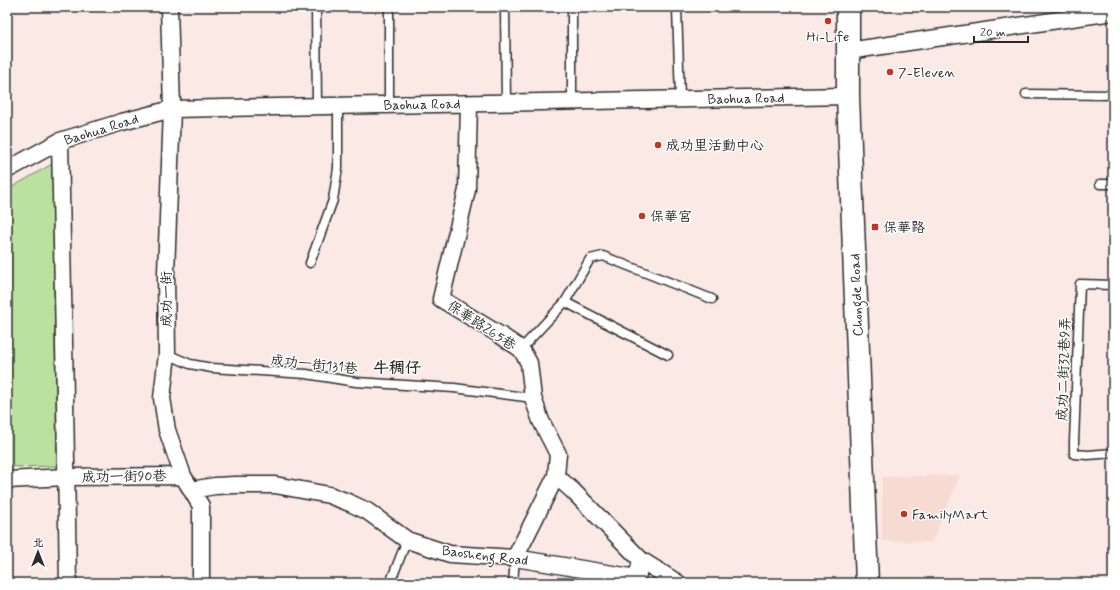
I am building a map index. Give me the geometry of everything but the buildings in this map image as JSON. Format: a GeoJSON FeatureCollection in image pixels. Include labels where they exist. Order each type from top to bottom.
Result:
{"type":"FeatureCollection","features":[{"type":"Feature","properties":{"kind":"street","name":"成功一街"},"geometry":{"type":"LineString","coordinates":[[169,7],[172,109],[166,274],[166,354],[162,398],[166,430],[183,476],[201,506],[201,583]]}},
{"type":"Feature","properties":{"kind":"street","name":"Chongde Road"},"geometry":{"type":"LineString","coordinates":[[848,7],[848,96],[867,583]]}},
{"type":"Feature","properties":{"kind":"street"},"geometry":{"type":"LineString","coordinates":[[848,52],[1113,12]]}},
{"type":"Feature","properties":{"kind":"street","name":"Baohua Road"},"geometry":{"type":"LineString","coordinates":[[7,170],[60,141],[122,122],[172,109],[848,96]]}},
{"type":"Feature","properties":{"kind":"street","name":"保華路265巷"},"geometry":{"type":"LineString","coordinates":[[469,104],[467,190],[441,299],[520,349],[529,362],[533,398],[541,421],[558,454],[556,476],[515,558]]}},
{"type":"Feature","properties":{"kind":"street"},"geometry":{"type":"LineString","coordinates":[[60,141],[65,348],[68,583]]}},
{"type":"Feature","properties":{"kind":"street","name":"成功一街90巷"},"geometry":{"type":"LineString","coordinates":[[7,480],[66,477],[183,476]]}},
{"type":"Feature","properties":{"kind":"street"},"geometry":{"type":"LineString","coordinates":[[556,476],[642,560],[678,583]]}},
{"type":"Feature","properties":{"kind":"street","name":"Baosheng Road"},"geometry":{"type":"LineString","coordinates":[[191,490],[215,486],[275,485],[329,495],[367,511],[407,540],[450,554],[515,558],[636,581],[642,560]]}},
{"type":"Feature","properties":{"kind":"lane"},"geometry":{"type":"LineString","coordinates":[[316,7],[317,106]]}},
{"type":"Feature","properties":{"kind":"lane"},"geometry":{"type":"LineString","coordinates":[[389,7],[389,105]]}},
{"type":"Feature","properties":{"kind":"lane"},"geometry":{"type":"LineString","coordinates":[[505,7],[506,103]]}},
{"type":"Feature","properties":{"kind":"lane"},"geometry":{"type":"LineString","coordinates":[[572,7],[572,101]]}},
{"type":"Feature","properties":{"kind":"lane"},"geometry":{"type":"LineString","coordinates":[[678,8],[680,99]]}},
{"type":"Feature","properties":{"kind":"lane"},"geometry":{"type":"LineString","coordinates":[[1026,94],[1113,95]]}},
{"type":"Feature","properties":{"kind":"lane"},"geometry":{"type":"LineString","coordinates":[[310,263],[333,200],[338,168],[338,106]]}},
{"type":"Feature","properties":{"kind":"lane"},"geometry":{"type":"LineString","coordinates":[[1100,184],[1113,184]]}},
{"type":"Feature","properties":{"kind":"lane"},"geometry":{"type":"LineString","coordinates":[[520,349],[565,302],[590,259],[603,256],[712,299]]}},
{"type":"Feature","properties":{"kind":"lane","name":"成功二街32巷9弄"},"geometry":{"type":"LineString","coordinates":[[1113,285],[1080,284],[1074,454],[1088,455],[1113,453]]}},
{"type":"Feature","properties":{"kind":"lane"},"geometry":{"type":"LineString","coordinates":[[565,302],[668,355]]}},
{"type":"Feature","properties":{"kind":"lane","name":"成功一街131巷"},"geometry":{"type":"LineString","coordinates":[[166,354],[190,364],[212,368],[306,374],[356,382],[454,388],[533,398]]}},
{"type":"Feature","properties":{"kind":"lane"},"geometry":{"type":"LineString","coordinates":[[390,583],[407,540]]}},
{"type":"Feature","properties":{"kind":"lane"},"geometry":{"type":"LineString","coordinates":[[513,583],[515,558]]}},
{"type":"Feature","properties":{"kind":"shaded area"},"geometry":{"type":"Polygon","coordinates":[[[960,475],[932,542],[882,541],[882,477],[960,475]]]}},
{"type":"Feature","properties":{"kind":"green space"},"geometry":{"type":"Polygon","coordinates":[[[52,164],[57,466],[7,467],[7,190],[52,164]]]}},
{"type":"Feature","properties":{"kind":"place","name":"Hi-Life"},"geometry":{"type":"Point","coordinates":[828,21]}},
{"type":"Feature","properties":{"kind":"place","name":"7-Eleven"},"geometry":{"type":"Point","coordinates":[890,72]}},
{"type":"Feature","properties":{"kind":"place","name":"成功里活動中心"},"geometry":{"type":"Point","coordinates":[658,145]}},
{"type":"Feature","properties":{"kind":"place","name":"保華宮"},"geometry":{"type":"Point","coordinates":[642,216]}},
{"type":"Feature","properties":{"kind":"place","name":"保華路"},"geometry":{"type":"Point","coordinates":[875,227]}},
{"type":"Feature","properties":{"kind":"place","name":"FamilyMart"},"geometry":{"type":"Point","coordinates":[904,514]}},
{"type":"Feature","properties":{"kind":"district","name":"牛稠仔"},"geometry":{"type":"Point","coordinates":[397,367]}}]}
